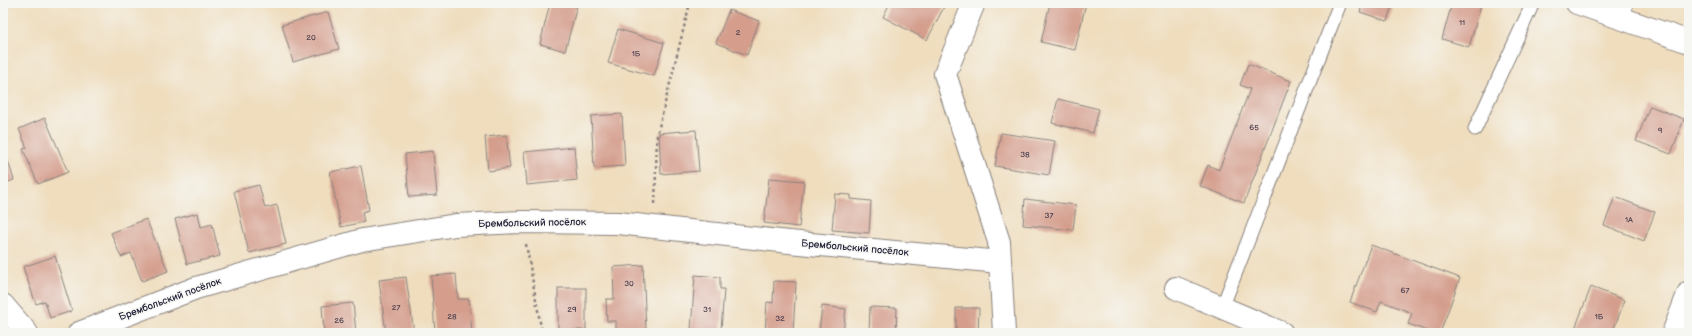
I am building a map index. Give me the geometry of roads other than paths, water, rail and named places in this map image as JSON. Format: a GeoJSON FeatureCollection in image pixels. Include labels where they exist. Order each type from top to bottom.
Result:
{"type":"FeatureCollection","features":[{"type":"Feature","properties":{"kind":"street"},"geometry":{"type":"LineString","coordinates":[[974,3],[945,74],[999,242],[1004,333]]}},
{"type":"Feature","properties":{"kind":"street"},"geometry":{"type":"LineString","coordinates":[[1578,3],[1624,11],[1689,42]]}},
{"type":"Feature","properties":{"kind":"street","name":"Брембольский посёлок"},"geometry":{"type":"LineString","coordinates":[[79,333],[196,288],[362,240],[456,225],[522,222],[618,223],[789,242],[1000,262]]}},
{"type":"Feature","properties":{"kind":"street"},"geometry":{"type":"LineString","coordinates":[[1176,288],[1282,333]]}},
{"type":"Feature","properties":{"kind":"street"},"geometry":{"type":"LineString","coordinates":[[3,305],[27,333]]}},
{"type":"Feature","properties":{"kind":"street"},"geometry":{"type":"LineString","coordinates":[[1673,333],[1686,305]]}},
{"type":"Feature","properties":{"kind":"lane"},"geometry":{"type":"LineString","coordinates":[[1222,308],[1340,3]]}},
{"type":"Feature","properties":{"kind":"lane"},"geometry":{"type":"LineString","coordinates":[[1475,129],[1533,3]]}}]}
